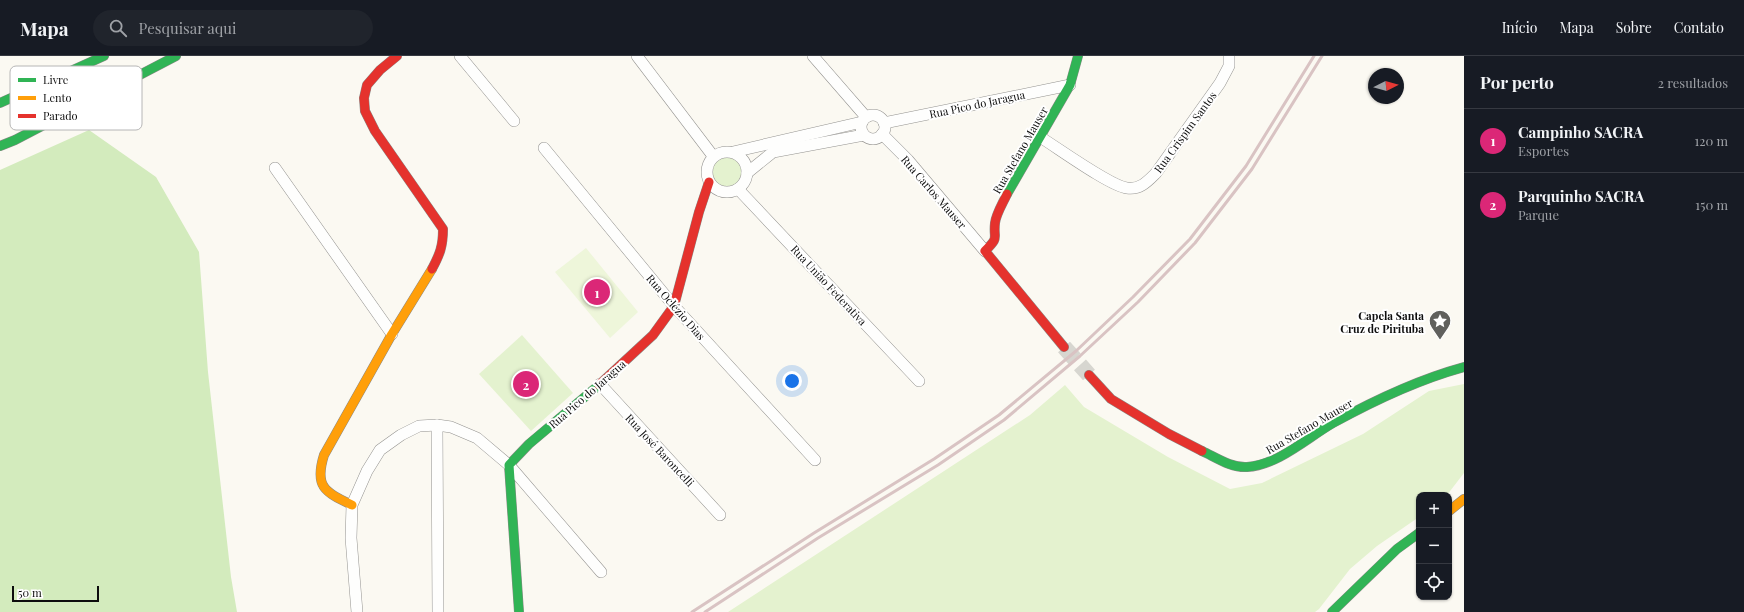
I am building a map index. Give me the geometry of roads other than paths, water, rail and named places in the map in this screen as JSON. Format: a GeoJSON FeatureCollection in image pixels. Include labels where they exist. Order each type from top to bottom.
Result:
{"type":"FeatureCollection","features":[{"type":"Feature","properties":{"kind":"main road"},"geometry":{"type":"LineString","coordinates":[[82,66],[104,56]]}},
{"type":"Feature","properties":{"kind":"main road"},"geometry":{"type":"LineString","coordinates":[[142,74],[176,56]]}},
{"type":"Feature","properties":{"kind":"main road"},"geometry":{"type":"LineString","coordinates":[[352,505],[327,493],[320,482],[319,467],[324,455],[392,334],[440,255],[443,241],[443,228],[375,131],[365,111],[364,98],[367,85],[380,70],[397,56]]}},
{"type":"Feature","properties":{"kind":"main road","name":"Rua Stefano Mauser"},"geometry":{"type":"LineString","coordinates":[[985,251],[993,243],[996,237],[995,223],[1009,188],[1070,85],[1078,56]]}},
{"type":"Feature","properties":{"kind":"main road"},"geometry":{"type":"LineString","coordinates":[[0,103],[10,98]]}},
{"type":"Feature","properties":{"kind":"main road"},"geometry":{"type":"LineString","coordinates":[[0,146],[35,130]]}},
{"type":"Feature","properties":{"kind":"main road","name":"Rua Pico do Jaragua"},"geometry":{"type":"LineString","coordinates":[[509,465],[529,444],[600,384],[653,334],[674,306],[699,212],[709,182]]}},
{"type":"Feature","properties":{"kind":"main road"},"geometry":{"type":"LineString","coordinates":[[985,251],[1064,347]]}},
{"type":"Feature","properties":{"kind":"main road","name":"Rua Stefano Mauser"},"geometry":{"type":"LineString","coordinates":[[1089,375],[1111,400],[1169,434],[1232,466],[1247,467],[1268,463],[1334,423],[1370,405],[1435,375],[1464,367]]}},
{"type":"Feature","properties":{"kind":"main road"},"geometry":{"type":"LineString","coordinates":[[509,465],[519,612]]}},
{"type":"Feature","properties":{"kind":"main road"},"geometry":{"type":"LineString","coordinates":[[1452,509],[1464,499]]}},
{"type":"Feature","properties":{"kind":"main road"},"geometry":{"type":"LineString","coordinates":[[1332,612],[1397,549],[1416,535]]}},
{"type":"Feature","properties":{"kind":"street"},"geometry":{"type":"LineString","coordinates":[[460,56],[514,121]]}},
{"type":"Feature","properties":{"kind":"street"},"geometry":{"type":"LineString","coordinates":[[638,56],[713,156]]}},
{"type":"Feature","properties":{"kind":"street"},"geometry":{"type":"LineString","coordinates":[[813,56],[864,120],[862,131],[864,135]]}},
{"type":"Feature","properties":{"kind":"street","name":"Rua Crispim Santos"},"geometry":{"type":"LineString","coordinates":[[1040,137],[1112,183],[1128,188],[1143,186],[1156,173],[1220,83],[1229,66],[1229,56]]}},
{"type":"Feature","properties":{"kind":"street","name":"Rua Pico do Jaragua"},"geometry":{"type":"LineString","coordinates":[[883,129],[1070,85]]}},
{"type":"Feature","properties":{"kind":"street"},"geometry":{"type":"LineString","coordinates":[[871,115],[878,117],[883,129],[874,138],[864,135],[773,152],[747,172],[742,185],[738,189],[725,192],[713,187],[709,182],[706,175],[707,168],[713,156],[726,152],[732,152],[864,120],[871,115]]}},
{"type":"Feature","properties":{"kind":"street","name":"Rua Carlos Mauser"},"geometry":{"type":"LineString","coordinates":[[883,129],[985,251]]}},
{"type":"Feature","properties":{"kind":"street","name":"Rua Oclézio Dias"},"geometry":{"type":"LineString","coordinates":[[544,148],[674,306],[814,460]]}},
{"type":"Feature","properties":{"kind":"street"},"geometry":{"type":"LineString","coordinates":[[732,152],[743,160],[747,172]]}},
{"type":"Feature","properties":{"kind":"street"},"geometry":{"type":"LineString","coordinates":[[275,168],[392,334]]}},
{"type":"Feature","properties":{"kind":"street","name":"Rua União Federativa"},"geometry":{"type":"LineString","coordinates":[[738,189],[919,381]]}},
{"type":"Feature","properties":{"kind":"street","name":"Rua José Baroncelli"},"geometry":{"type":"LineString","coordinates":[[600,384],[720,515]]}},
{"type":"Feature","properties":{"kind":"street"},"geometry":{"type":"LineString","coordinates":[[437,425],[438,612]]}},
{"type":"Feature","properties":{"kind":"street"},"geometry":{"type":"LineString","coordinates":[[357,612],[351,538],[352,505],[367,471],[380,450],[401,435],[420,426],[437,425],[451,427],[467,433],[509,465],[601,572]]}},
{"type":"Feature","properties":{"kind":"tunnel"},"geometry":{"type":"LineString","coordinates":[[1064,347],[1089,375]]}},
{"type":"Feature","properties":{"kind":"railway"},"geometry":{"type":"LineString","coordinates":[[692,612],[814,533],[934,459],[999,415],[1076,351],[1133,297],[1190,239],[1246,166],[1314,56]]}},
{"type":"Feature","properties":{"kind":"railway"},"geometry":{"type":"LineString","coordinates":[[705,612],[818,538],[938,465],[1004,420],[1080,356],[1138,302],[1195,243],[1252,169],[1322,56]]}},
{"type":"Feature","properties":{"kind":"place","name":"Campinho SACRA"},"geometry":{"type":"Point","coordinates":[597,292]}},
{"type":"Feature","properties":{"kind":"place","name":"Capela Santa Cruz de Pirituba"},"geometry":{"type":"Point","coordinates":[1440,340]}},
{"type":"Feature","properties":{"kind":"place","name":"Parquinho SACRA"},"geometry":{"type":"Point","coordinates":[526,384]}}]}
